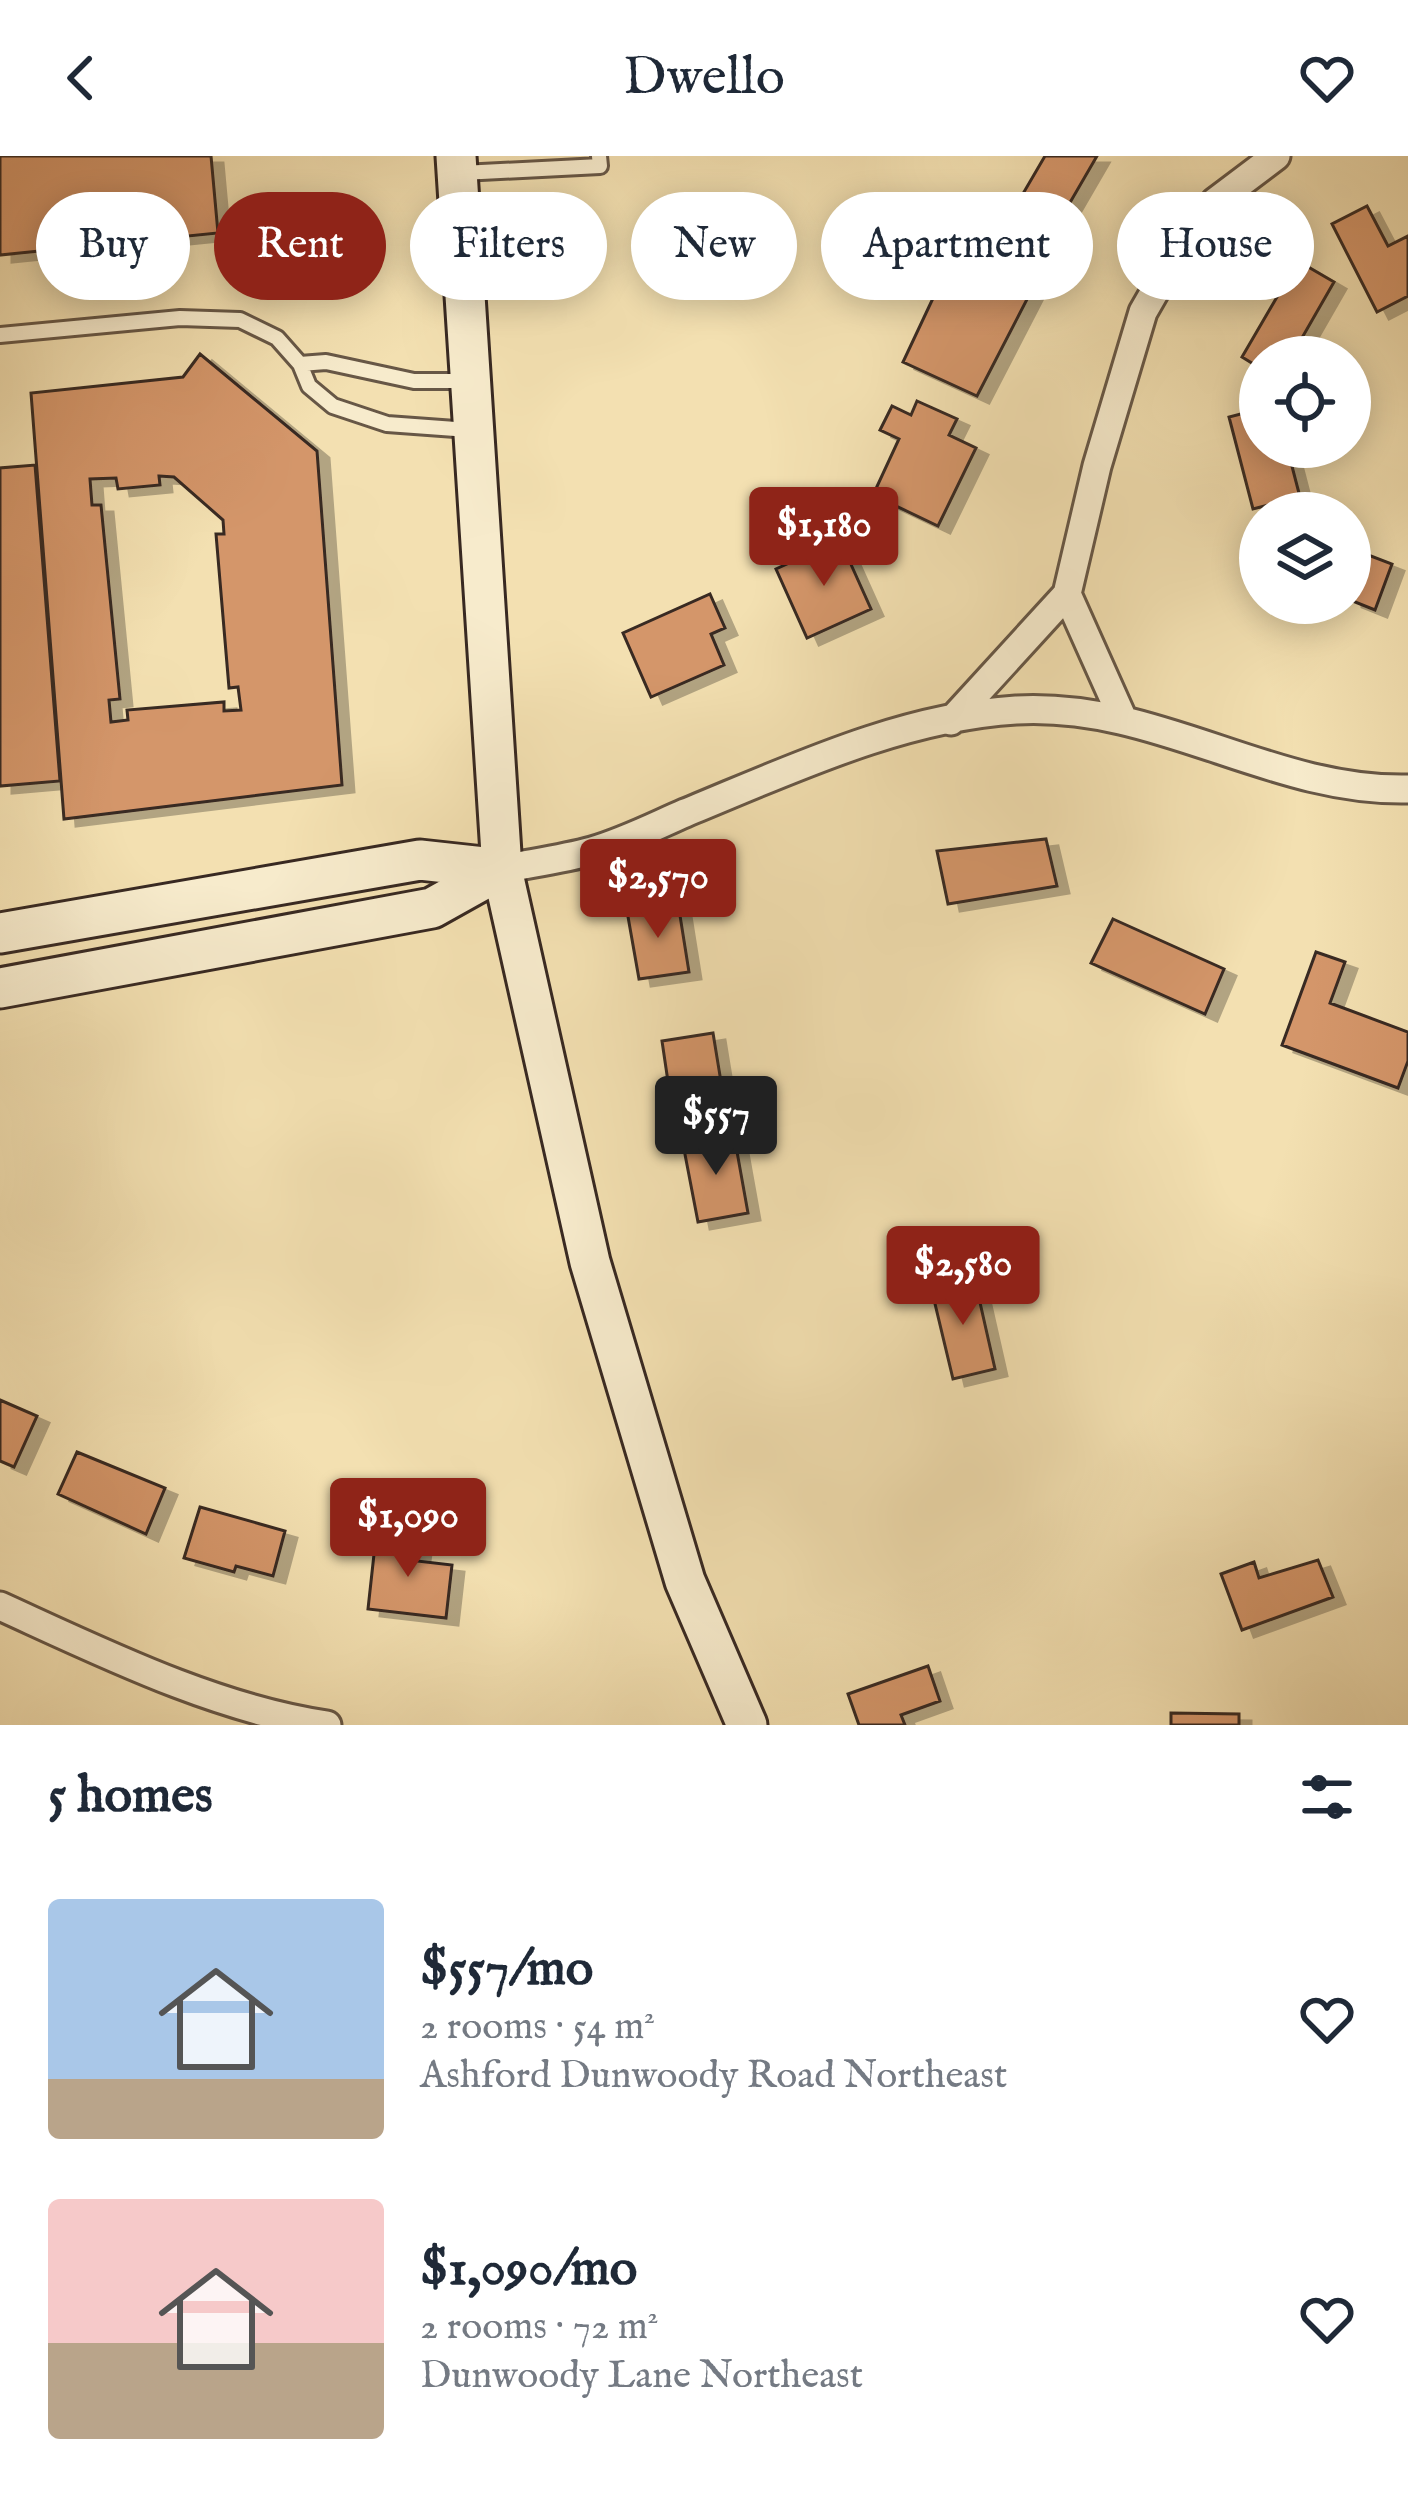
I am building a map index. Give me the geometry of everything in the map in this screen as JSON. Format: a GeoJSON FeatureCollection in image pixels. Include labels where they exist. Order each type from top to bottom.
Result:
{"type":"FeatureCollection","features":[{"type":"Feature","properties":{"kind":"main road"},"geometry":{"type":"LineString","coordinates":[[456,165],[502,869],[590,1262],[685,1581],[747,1725]]}},
{"type":"Feature","properties":{"kind":"main road"},"geometry":{"type":"LineString","coordinates":[[0,933],[420,860],[502,869]]}},
{"type":"Feature","properties":{"kind":"main road"},"geometry":{"type":"LineString","coordinates":[[0,988],[432,908],[502,869]]}},
{"type":"Feature","properties":{"kind":"street"},"geometry":{"type":"LineString","coordinates":[[951,721],[1067,594],[1097,466],[1143,312],[1186,237],[1215,202],[1276,156]]}},
{"type":"Feature","properties":{"kind":"street"},"geometry":{"type":"LineString","coordinates":[[1067,594],[1122,717]]}},
{"type":"Feature","properties":{"kind":"street"},"geometry":{"type":"LineString","coordinates":[[502,869],[594,851],[788,771],[918,726],[1014,710],[1122,717],[1284,771],[1346,785],[1408,789]]}},
{"type":"Feature","properties":{"kind":"street"},"geometry":{"type":"LineString","coordinates":[[0,1606],[188,1686],[299,1721],[327,1725]]}},
{"type":"Feature","properties":{"kind":"lane"},"geometry":{"type":"LineString","coordinates":[[456,165],[600,166],[599,156]]}},
{"type":"Feature","properties":{"kind":"lane"},"geometry":{"type":"LineString","coordinates":[[0,335],[180,318],[240,320],[277,338],[300,364],[309,386],[333,406],[387,424],[474,430]]}},
{"type":"Feature","properties":{"kind":"lane"},"geometry":{"type":"LineString","coordinates":[[300,364],[326,362],[414,381],[470,381]]}},
{"type":"Feature","properties":{"kind":"building"},"geometry":{"type":"Polygon","coordinates":[[[0,156],[211,156],[214,233],[190,236],[190,192],[36,192],[36,251],[0,255],[0,156]]]}},
{"type":"Feature","properties":{"kind":"building"},"geometry":{"type":"Polygon","coordinates":[[[1045,156],[1097,156],[1076,192],[1024,192],[1045,156]]]}},
{"type":"Feature","properties":{"kind":"building"},"geometry":{"type":"Polygon","coordinates":[[[1367,206],[1388,246],[1408,236],[1408,296],[1377,312],[1332,224],[1367,206]]]}},
{"type":"Feature","properties":{"kind":"building"},"geometry":{"type":"Polygon","coordinates":[[[1314,270],[1334,282],[1303,336],[1254,336],[1275,300],[1314,300],[1314,270]]]}},
{"type":"Feature","properties":{"kind":"building"},"geometry":{"type":"Polygon","coordinates":[[[932,300],[1027,300],[977,396],[903,362],[932,300]]]}},
{"type":"Feature","properties":{"kind":"building"},"geometry":{"type":"Polygon","coordinates":[[[200,354],[317,451],[342,785],[64,819],[31,393],[183,377],[200,354]],[[159,476],[160,485],[118,489],[116,478],[90,479],[92,505],[101,505],[120,699],[109,700],[111,722],[128,720],[127,710],[224,702],[224,711],[241,710],[238,687],[229,688],[216,534],[224,534],[223,520],[174,477],[159,476]]]}},
{"type":"Feature","properties":{"kind":"building"},"geometry":{"type":"Polygon","coordinates":[[[917,401],[957,419],[949,435],[976,448],[938,526],[873,495],[899,439],[880,430],[892,406],[911,415],[917,401]]]}},
{"type":"Feature","properties":{"kind":"building"},"geometry":{"type":"Polygon","coordinates":[[[1239,414],[1239,455],[1229,417],[1239,414]]]}},
{"type":"Feature","properties":{"kind":"building"},"geometry":{"type":"Polygon","coordinates":[[[35,465],[60,781],[0,786],[0,468],[35,465]]]}},
{"type":"Feature","properties":{"kind":"building"},"geometry":{"type":"Polygon","coordinates":[[[1242,468],[1292,468],[1299,492],[1249,492],[1242,468]]]}},
{"type":"Feature","properties":{"kind":"building"},"geometry":{"type":"Polygon","coordinates":[[[840,540],[871,609],[807,638],[776,569],[840,540]]]}},
{"type":"Feature","properties":{"kind":"building"},"geometry":{"type":"Polygon","coordinates":[[[1371,556],[1392,564],[1375,610],[1371,608],[1371,556]]]}},
{"type":"Feature","properties":{"kind":"building"},"geometry":{"type":"Polygon","coordinates":[[[710,594],[725,628],[711,634],[724,665],[651,697],[623,633],[710,594]]]}},
{"type":"Feature","properties":{"kind":"building"},"geometry":{"type":"Polygon","coordinates":[[[1046,839],[1057,886],[948,904],[937,851],[1046,839]]]}},
{"type":"Feature","properties":{"kind":"building"},"geometry":{"type":"Polygon","coordinates":[[[678,903],[689,972],[639,979],[627,911],[678,903]]]}},
{"type":"Feature","properties":{"kind":"building"},"geometry":{"type":"Polygon","coordinates":[[[1113,919],[1224,969],[1205,1014],[1091,963],[1113,919]]]}},
{"type":"Feature","properties":{"kind":"building"},"geometry":{"type":"Polygon","coordinates":[[[1316,952],[1345,962],[1330,1003],[1408,1032],[1408,1061],[1398,1088],[1282,1045],[1316,952]]]}},
{"type":"Feature","properties":{"kind":"building"},"geometry":{"type":"Polygon","coordinates":[[[713,1033],[723,1094],[671,1102],[662,1041],[713,1033]]]}},
{"type":"Feature","properties":{"kind":"building"},"geometry":{"type":"Polygon","coordinates":[[[734,1135],[748,1213],[698,1222],[683,1144],[734,1135]]]}},
{"type":"Feature","properties":{"kind":"building"},"geometry":{"type":"Polygon","coordinates":[[[974,1276],[995,1369],[953,1379],[931,1287],[974,1276]]]}},
{"type":"Feature","properties":{"kind":"building"},"geometry":{"type":"Polygon","coordinates":[[[0,1400],[37,1416],[14,1467],[0,1461],[0,1400]]]}},
{"type":"Feature","properties":{"kind":"building"},"geometry":{"type":"Polygon","coordinates":[[[77,1452],[165,1488],[146,1534],[58,1494],[77,1452]]]}},
{"type":"Feature","properties":{"kind":"building"},"geometry":{"type":"Polygon","coordinates":[[[200,1507],[285,1531],[273,1576],[236,1566],[234,1572],[184,1558],[200,1507]]]}},
{"type":"Feature","properties":{"kind":"building"},"geometry":{"type":"Polygon","coordinates":[[[376,1536],[420,1540],[417,1561],[452,1565],[446,1618],[368,1609],[376,1536]]]}},
{"type":"Feature","properties":{"kind":"building"},"geometry":{"type":"Polygon","coordinates":[[[1318,1560],[1333,1597],[1242,1630],[1221,1574],[1254,1562],[1259,1578],[1318,1560]]]}},
{"type":"Feature","properties":{"kind":"building"},"geometry":{"type":"Polygon","coordinates":[[[928,1666],[940,1701],[901,1715],[905,1725],[859,1725],[848,1694],[928,1666]]]}},
{"type":"Feature","properties":{"kind":"building"},"geometry":{"type":"Polygon","coordinates":[[[1171,1713],[1239,1714],[1239,1725],[1171,1725],[1171,1713]]]}}]}
